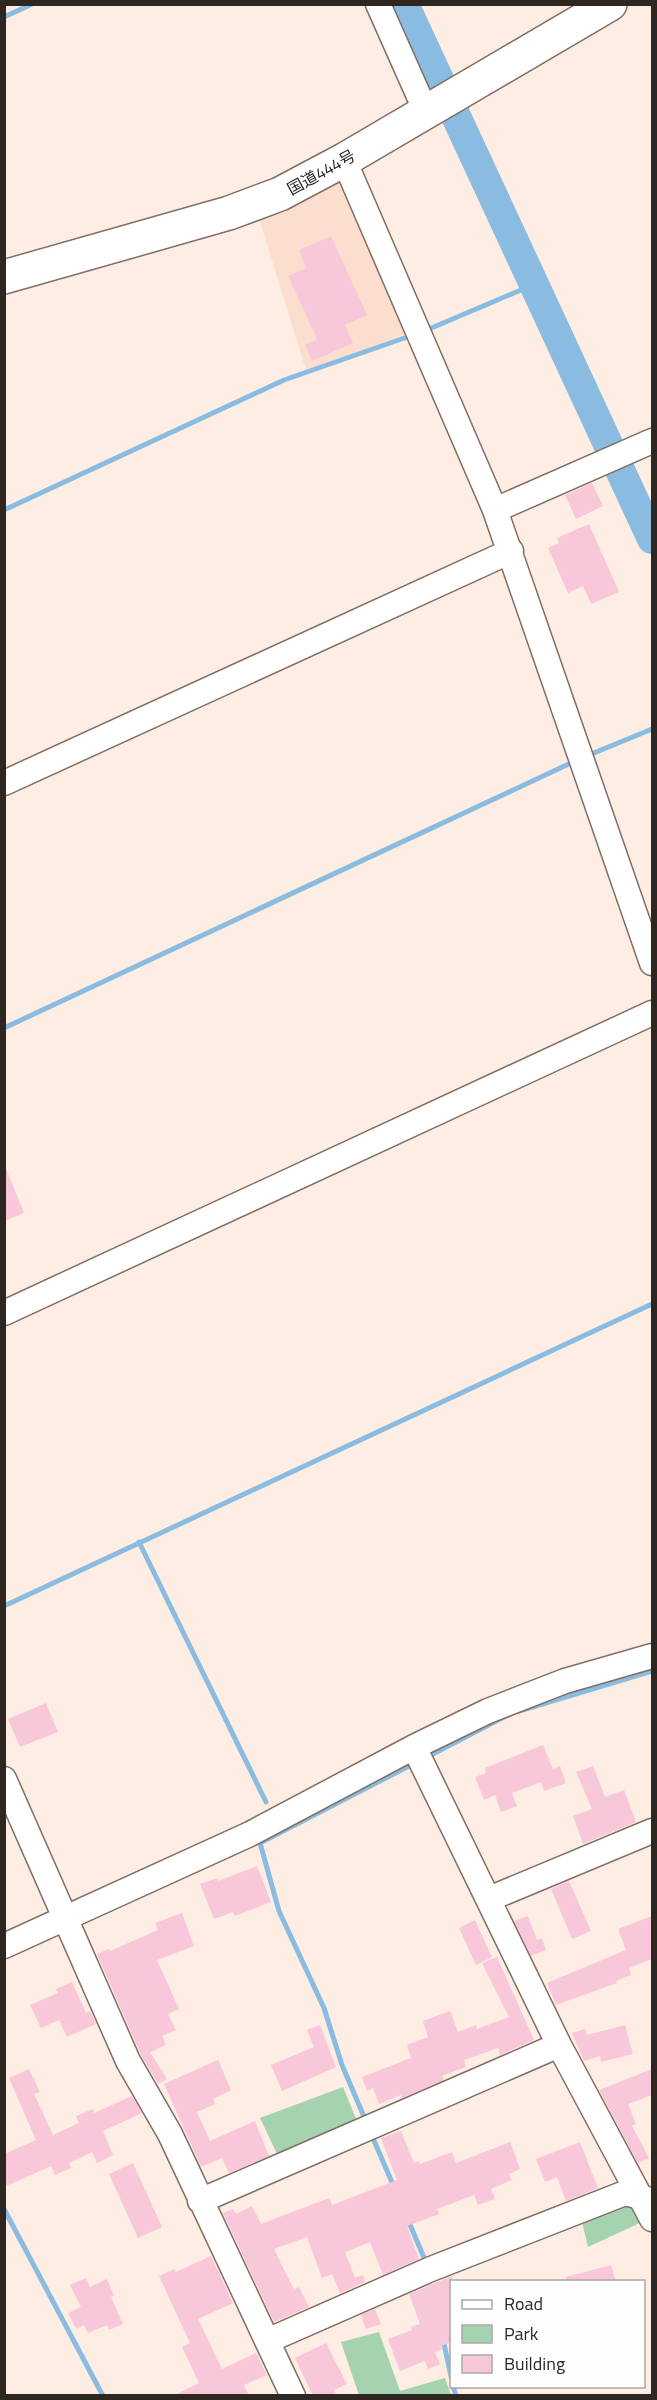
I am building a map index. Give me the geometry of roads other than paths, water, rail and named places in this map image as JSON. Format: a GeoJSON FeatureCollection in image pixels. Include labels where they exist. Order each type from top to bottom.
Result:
{"type":"FeatureCollection","features":[{"type":"Feature","properties":{"kind":"highway","name":"国道444号"},"geometry":{"type":"LineString","coordinates":[[4,277],[29,268],[229,213],[280,195],[345,160],[610,4]]}},
{"type":"Feature","properties":{"kind":"street"},"geometry":{"type":"LineString","coordinates":[[378,4],[442,102]]}},
{"type":"Feature","properties":{"kind":"street"},"geometry":{"type":"LineString","coordinates":[[345,160],[511,551],[652,963]]}},
{"type":"Feature","properties":{"kind":"street"},"geometry":{"type":"LineString","coordinates":[[495,510],[652,441]]}},
{"type":"Feature","properties":{"kind":"street"},"geometry":{"type":"LineString","coordinates":[[4,783],[511,551]]}},
{"type":"Feature","properties":{"kind":"street"},"geometry":{"type":"LineString","coordinates":[[4,1313],[652,1013]]}},
{"type":"Feature","properties":{"kind":"street"},"geometry":{"type":"LineString","coordinates":[[4,1946],[250,1834],[414,1746],[488,1711],[565,1681],[652,1656]]}},
{"type":"Feature","properties":{"kind":"street"},"geometry":{"type":"LineString","coordinates":[[414,1746],[559,2046],[647,2199],[652,2219]]}},
{"type":"Feature","properties":{"kind":"street"},"geometry":{"type":"LineString","coordinates":[[4,1779],[128,2061],[170,2134],[293,2395]]}},
{"type":"Feature","properties":{"kind":"street"},"geometry":{"type":"LineString","coordinates":[[489,1899],[652,1831]]}},
{"type":"Feature","properties":{"kind":"street"},"geometry":{"type":"LineString","coordinates":[[200,2201],[559,2046]]}},
{"type":"Feature","properties":{"kind":"street"},"geometry":{"type":"LineString","coordinates":[[267,2342],[431,2269],[625,2193],[647,2199]]}},
{"type":"Feature","properties":{"kind":"waterway"},"geometry":{"type":"LineString","coordinates":[[4,17],[32,4]]}},
{"type":"Feature","properties":{"kind":"waterway"},"geometry":{"type":"LineString","coordinates":[[404,4],[652,539]]}},
{"type":"Feature","properties":{"kind":"waterway"},"geometry":{"type":"LineString","coordinates":[[429,329],[535,284]]}},
{"type":"Feature","properties":{"kind":"waterway"},"geometry":{"type":"LineString","coordinates":[[4,510],[284,380],[410,336]]}},
{"type":"Feature","properties":{"kind":"waterway"},"geometry":{"type":"LineString","coordinates":[[589,755],[652,729]]}},
{"type":"Feature","properties":{"kind":"waterway"},"geometry":{"type":"LineString","coordinates":[[4,1028],[573,762]]}},
{"type":"Feature","properties":{"kind":"waterway"},"geometry":{"type":"LineString","coordinates":[[4,1606],[652,1304]]}},
{"type":"Feature","properties":{"kind":"waterway"},"geometry":{"type":"LineString","coordinates":[[139,1542],[266,1802]]}},
{"type":"Feature","properties":{"kind":"waterway"},"geometry":{"type":"LineString","coordinates":[[519,1711],[652,1671]]}},
{"type":"Feature","properties":{"kind":"waterway"},"geometry":{"type":"LineString","coordinates":[[431,1755],[510,1714]]}},
{"type":"Feature","properties":{"kind":"waterway"},"geometry":{"type":"LineString","coordinates":[[365,2119],[342,2065],[324,2008],[279,1911],[260,1843],[411,1765]]}},
{"type":"Feature","properties":{"kind":"waterway"},"geometry":{"type":"LineString","coordinates":[[372,2136],[394,2187]]}},
{"type":"Feature","properties":{"kind":"waterway"},"geometry":{"type":"LineString","coordinates":[[4,2209],[103,2396]]}},
{"type":"Feature","properties":{"kind":"waterway"},"geometry":{"type":"LineString","coordinates":[[408,2220],[425,2260]]}},
{"type":"Feature","properties":{"kind":"waterway"},"geometry":{"type":"LineString","coordinates":[[443,2339],[450,2372]]}},
{"type":"Feature","properties":{"kind":"waterway"},"geometry":{"type":"LineString","coordinates":[[454,2388],[456,2396]]}}]}
